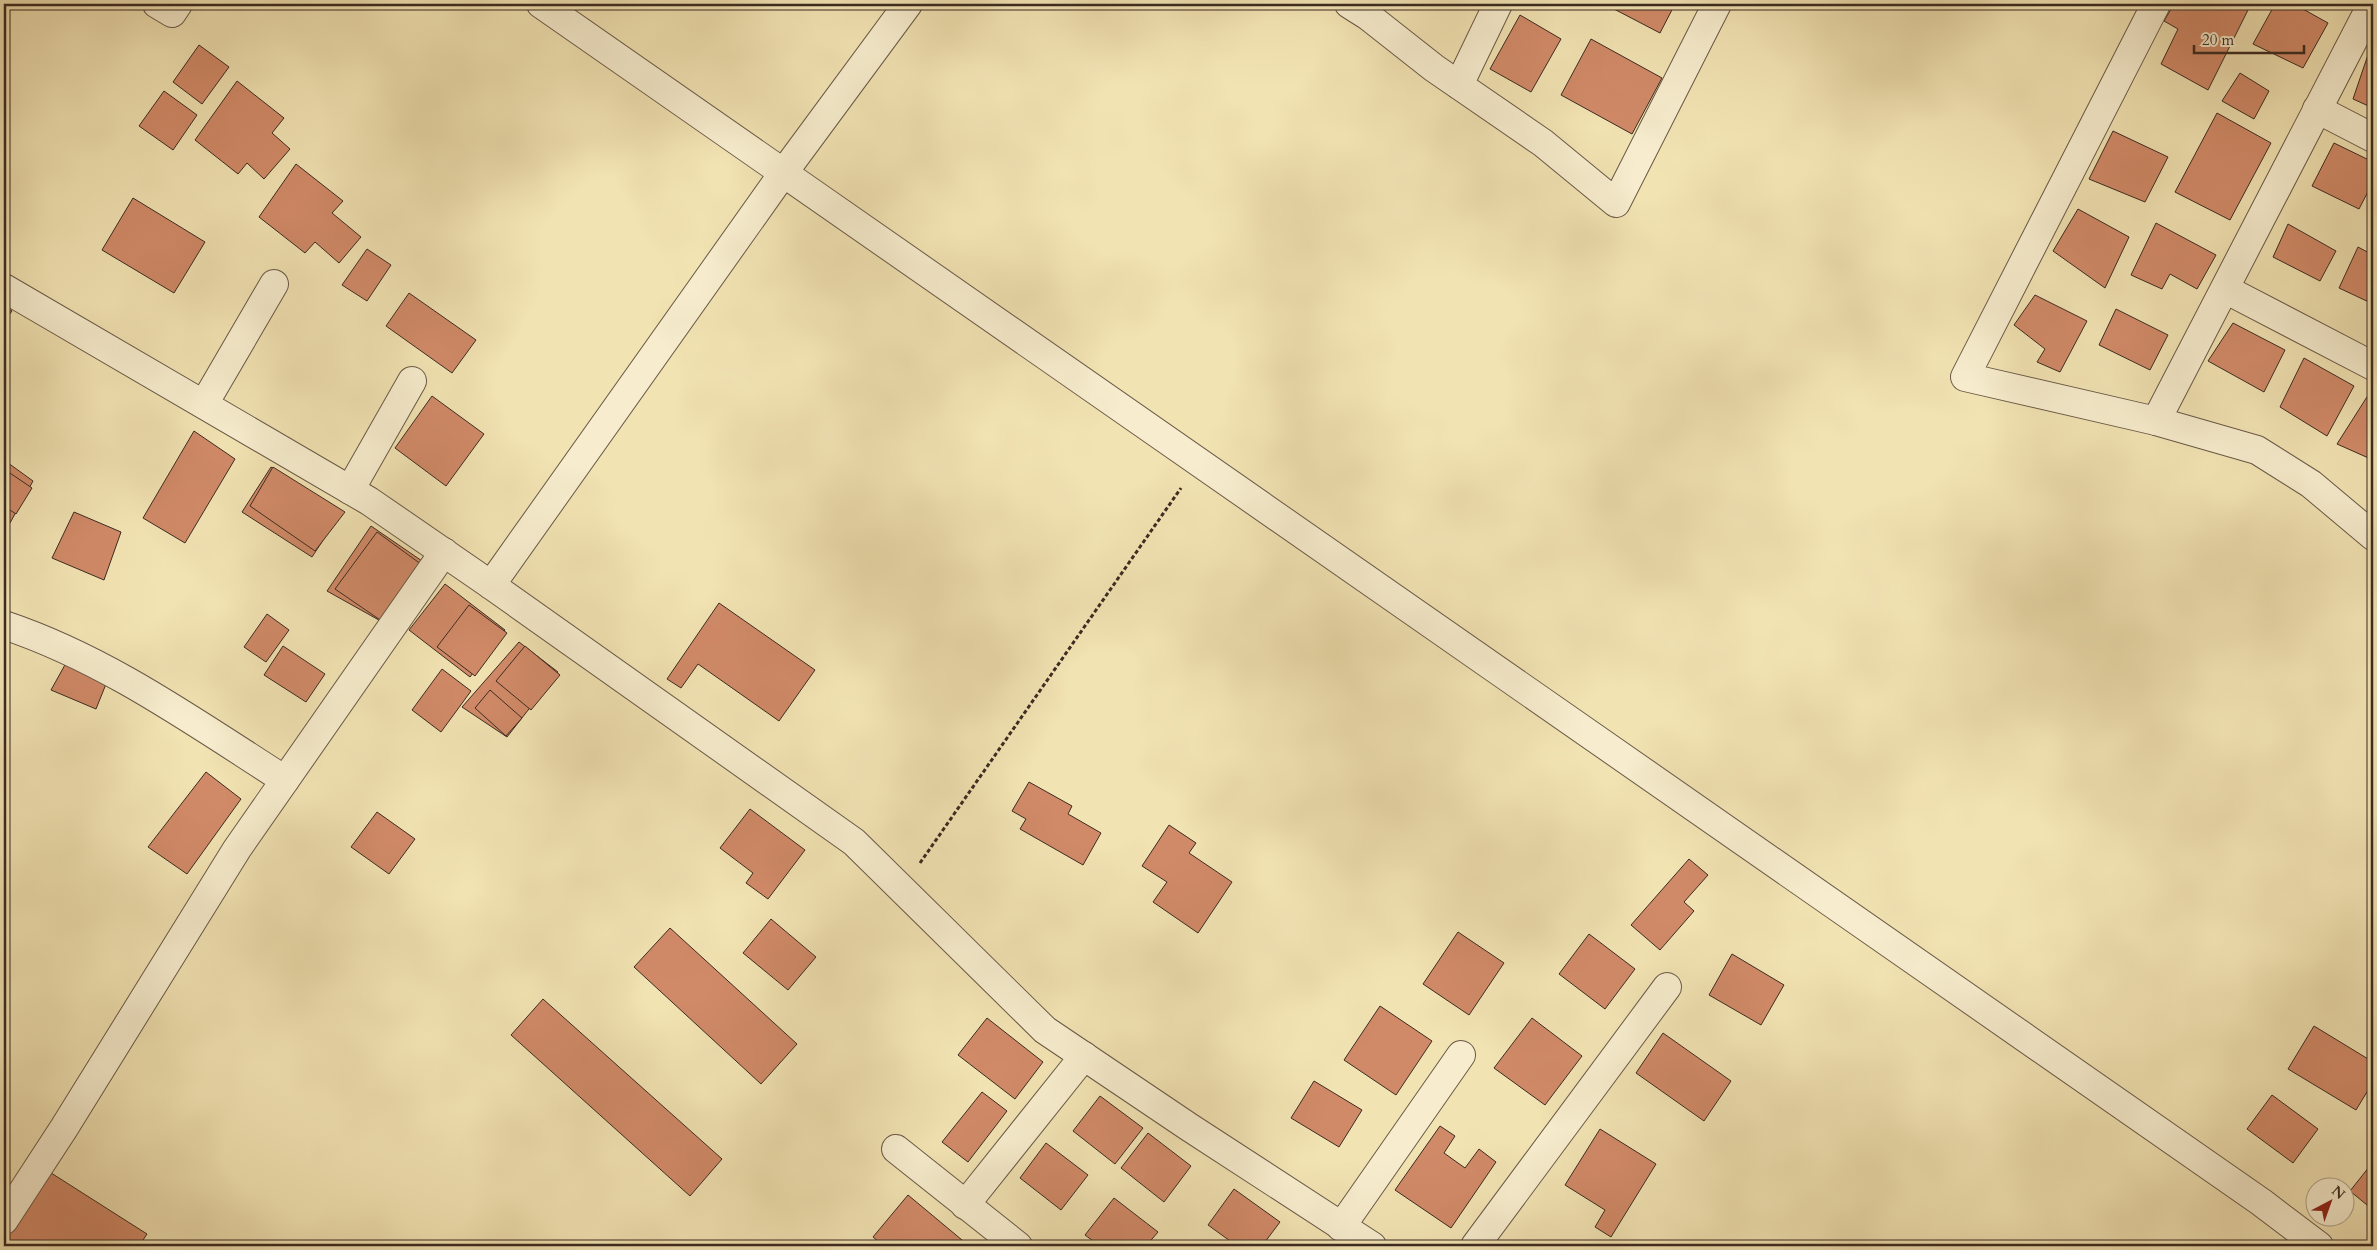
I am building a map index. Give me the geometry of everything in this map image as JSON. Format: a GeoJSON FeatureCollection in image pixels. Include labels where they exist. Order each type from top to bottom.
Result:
{"type":"FeatureCollection","features":[{"type":"Feature","properties":{"kind":"street"},"geometry":{"type":"LineString","coordinates":[[157,4],[172,13],[178,4]]}},
{"type":"Feature","properties":{"kind":"street"},"geometry":{"type":"LineString","coordinates":[[541,4],[1200,461],[2245,1191],[2319,1246]]}},
{"type":"Feature","properties":{"kind":"street"},"geometry":{"type":"LineString","coordinates":[[491,584],[784,172],[908,4]]}},
{"type":"Feature","properties":{"kind":"street"},"geometry":{"type":"LineString","coordinates":[[1349,4],[1368,16],[1459,85],[1543,143],[1616,203],[1717,4]]}},
{"type":"Feature","properties":{"kind":"street"},"geometry":{"type":"LineString","coordinates":[[1459,85],[1498,4]]}},
{"type":"Feature","properties":{"kind":"street"},"geometry":{"type":"LineString","coordinates":[[2156,4],[1965,377],[2156,421],[2257,450],[2311,484],[2373,536]]}},
{"type":"Feature","properties":{"kind":"street"},"geometry":{"type":"LineString","coordinates":[[2156,421],[2372,4]]}},
{"type":"Feature","properties":{"kind":"street"},"geometry":{"type":"LineString","coordinates":[[2317,109],[2373,138]]}},
{"type":"Feature","properties":{"kind":"street"},"geometry":{"type":"LineString","coordinates":[[204,404],[274,284]]}},
{"type":"Feature","properties":{"kind":"street"},"geometry":{"type":"LineString","coordinates":[[4,288],[350,490],[491,584],[854,842],[1045,1030],[1372,1246]]}},
{"type":"Feature","properties":{"kind":"street"},"geometry":{"type":"LineString","coordinates":[[2225,289],[2373,366]]}},
{"type":"Feature","properties":{"kind":"street"},"geometry":{"type":"LineString","coordinates":[[350,490],[412,381]]}},
{"type":"Feature","properties":{"kind":"street"},"geometry":{"type":"LineString","coordinates":[[4,1220],[64,1128],[237,849],[444,552]]}},
{"type":"Feature","properties":{"kind":"street"},"geometry":{"type":"LineString","coordinates":[[4,626],[42,638],[130,682],[285,780]]}},
{"type":"Feature","properties":{"kind":"street"},"geometry":{"type":"LineString","coordinates":[[1475,1246],[1667,987]]}},
{"type":"Feature","properties":{"kind":"street"},"geometry":{"type":"LineString","coordinates":[[1341,1227],[1461,1055]]}},
{"type":"Feature","properties":{"kind":"street"},"geometry":{"type":"LineString","coordinates":[[965,1205],[1084,1056]]}},
{"type":"Feature","properties":{"kind":"street"},"geometry":{"type":"LineString","coordinates":[[896,1149],[1018,1246]]}},
{"type":"Feature","properties":{"kind":"path"},"geometry":{"type":"LineString","coordinates":[[902,889],[1200,461]]}},
{"type":"Feature","properties":{"kind":"building"},"geometry":{"type":"Polygon","coordinates":[[[1616,4],[1675,4],[1660,33],[1614,9],[1616,4]]]}},
{"type":"Feature","properties":{"kind":"building"},"geometry":{"type":"Polygon","coordinates":[[[2174,4],[2251,4],[2208,90],[2161,64],[2178,29],[2164,21],[2174,4]]]}},
{"type":"Feature","properties":{"kind":"building"},"geometry":{"type":"Polygon","coordinates":[[[2275,4],[2294,4],[2328,23],[2303,68],[2253,44],[2275,4]]]}},
{"type":"Feature","properties":{"kind":"building"},"geometry":{"type":"Polygon","coordinates":[[[1520,15],[1561,39],[1531,92],[1490,69],[1520,15]]]}},
{"type":"Feature","properties":{"kind":"building"},"geometry":{"type":"Polygon","coordinates":[[[1591,39],[1662,78],[1632,134],[1561,95],[1591,39]]]}},
{"type":"Feature","properties":{"kind":"building"},"geometry":{"type":"Polygon","coordinates":[[[2373,40],[2373,108],[2353,99],[2373,40]]]}},
{"type":"Feature","properties":{"kind":"building"},"geometry":{"type":"Polygon","coordinates":[[[199,45],[229,67],[202,104],[173,82],[199,45]]]}},
{"type":"Feature","properties":{"kind":"building"},"geometry":{"type":"Polygon","coordinates":[[[2240,73],[2269,91],[2254,119],[2222,101],[2240,73]]]}},
{"type":"Feature","properties":{"kind":"building"},"geometry":{"type":"Polygon","coordinates":[[[237,81],[284,118],[272,133],[290,149],[264,179],[247,163],[238,174],[195,140],[237,81]]]}},
{"type":"Feature","properties":{"kind":"building"},"geometry":{"type":"Polygon","coordinates":[[[164,91],[197,115],[173,150],[139,126],[164,91]]]}},
{"type":"Feature","properties":{"kind":"building"},"geometry":{"type":"Polygon","coordinates":[[[2217,113],[2271,143],[2230,220],[2175,192],[2217,113]]]}},
{"type":"Feature","properties":{"kind":"building"},"geometry":{"type":"Polygon","coordinates":[[[2113,131],[2168,157],[2145,202],[2089,179],[2113,131]]]}},
{"type":"Feature","properties":{"kind":"building"},"geometry":{"type":"Polygon","coordinates":[[[2334,143],[2373,162],[2373,182],[2359,209],[2312,186],[2334,143]]]}},
{"type":"Feature","properties":{"kind":"building"},"geometry":{"type":"Polygon","coordinates":[[[296,164],[343,201],[332,213],[361,237],[339,263],[315,242],[305,253],[259,217],[296,164]]]}},
{"type":"Feature","properties":{"kind":"building"},"geometry":{"type":"Polygon","coordinates":[[[133,198],[205,242],[174,293],[102,250],[133,198]]]}},
{"type":"Feature","properties":{"kind":"building"},"geometry":{"type":"Polygon","coordinates":[[[2078,209],[2129,237],[2105,288],[2053,251],[2078,209]]]}},
{"type":"Feature","properties":{"kind":"building"},"geometry":{"type":"Polygon","coordinates":[[[2156,223],[2216,255],[2197,289],[2170,274],[2162,289],[2131,275],[2156,223]]]}},
{"type":"Feature","properties":{"kind":"building"},"geometry":{"type":"Polygon","coordinates":[[[2288,224],[2336,251],[2320,281],[2273,257],[2288,224]]]}},
{"type":"Feature","properties":{"kind":"building"},"geometry":{"type":"Polygon","coordinates":[[[2358,247],[2373,255],[2373,304],[2339,288],[2358,247]]]}},
{"type":"Feature","properties":{"kind":"building"},"geometry":{"type":"Polygon","coordinates":[[[367,249],[391,265],[367,301],[342,285],[367,249]]]}},
{"type":"Feature","properties":{"kind":"building"},"geometry":{"type":"Polygon","coordinates":[[[409,293],[476,340],[452,373],[386,326],[409,293]]]}},
{"type":"Feature","properties":{"kind":"building"},"geometry":{"type":"Polygon","coordinates":[[[2035,295],[2087,321],[2060,372],[2037,362],[2045,349],[2014,325],[2035,295]]]}},
{"type":"Feature","properties":{"kind":"building"},"geometry":{"type":"Polygon","coordinates":[[[4,306],[12,311],[4,322],[4,306]]]}},
{"type":"Feature","properties":{"kind":"building"},"geometry":{"type":"Polygon","coordinates":[[[2116,309],[2168,335],[2150,370],[2099,345],[2116,309]]]}},
{"type":"Feature","properties":{"kind":"building"},"geometry":{"type":"Polygon","coordinates":[[[2233,323],[2285,350],[2264,392],[2208,361],[2233,323]]]}},
{"type":"Feature","properties":{"kind":"building"},"geometry":{"type":"Polygon","coordinates":[[[2304,358],[2354,386],[2327,436],[2280,407],[2304,358]]]}},
{"type":"Feature","properties":{"kind":"building"},"geometry":{"type":"Polygon","coordinates":[[[2373,390],[2373,460],[2337,444],[2373,390]]]}},
{"type":"Feature","properties":{"kind":"building"},"geometry":{"type":"Polygon","coordinates":[[[432,396],[484,434],[446,486],[395,448],[432,396]]]}},
{"type":"Feature","properties":{"kind":"building"},"geometry":{"type":"Polygon","coordinates":[[[194,431],[235,459],[185,543],[143,518],[194,431]]]}},
{"type":"Feature","properties":{"kind":"building"},"geometry":{"type":"Polygon","coordinates":[[[4,460],[33,481],[10,523],[4,520],[4,460]]]}},
{"type":"Feature","properties":{"kind":"building"},"geometry":{"type":"Polygon","coordinates":[[[271,467],[341,513],[312,557],[242,512],[271,467]]]}},
{"type":"Feature","properties":{"kind":"building"},"geometry":{"type":"Polygon","coordinates":[[[273,467],[345,512],[315,551],[250,506],[273,467]]]}},
{"type":"Feature","properties":{"kind":"building"},"geometry":{"type":"Polygon","coordinates":[[[4,469],[32,488],[16,514],[4,506],[4,469]]]}},
{"type":"Feature","properties":{"kind":"building"},"geometry":{"type":"Polygon","coordinates":[[[74,512],[121,532],[104,580],[52,558],[74,512]]]}},
{"type":"Feature","properties":{"kind":"building"},"geometry":{"type":"Polygon","coordinates":[[[371,526],[425,563],[386,624],[327,591],[371,526]]]}},
{"type":"Feature","properties":{"kind":"building"},"geometry":{"type":"Polygon","coordinates":[[[377,532],[429,570],[389,626],[335,589],[377,532]]]}},
{"type":"Feature","properties":{"kind":"building"},"geometry":{"type":"Polygon","coordinates":[[[445,584],[505,630],[470,677],[409,630],[445,584]]]}},
{"type":"Feature","properties":{"kind":"building"},"geometry":{"type":"Polygon","coordinates":[[[719,603],[815,670],[779,721],[698,664],[681,688],[667,679],[719,603]]]}},
{"type":"Feature","properties":{"kind":"building"},"geometry":{"type":"Polygon","coordinates":[[[469,605],[507,633],[475,676],[437,647],[469,605]]]}},
{"type":"Feature","properties":{"kind":"building"},"geometry":{"type":"Polygon","coordinates":[[[267,614],[289,630],[266,662],[244,647],[267,614]]]}},
{"type":"Feature","properties":{"kind":"building"},"geometry":{"type":"Polygon","coordinates":[[[519,642],[558,672],[507,737],[462,707],[519,642]]]}},
{"type":"Feature","properties":{"kind":"building"},"geometry":{"type":"Polygon","coordinates":[[[283,646],[325,674],[306,702],[264,675],[283,646]]]}},
{"type":"Feature","properties":{"kind":"building"},"geometry":{"type":"Polygon","coordinates":[[[525,646],[560,675],[531,710],[496,681],[525,646]]]}},
{"type":"Feature","properties":{"kind":"building"},"geometry":{"type":"Polygon","coordinates":[[[71,654],[110,674],[96,709],[51,690],[71,654]]]}},
{"type":"Feature","properties":{"kind":"building"},"geometry":{"type":"Polygon","coordinates":[[[442,669],[471,691],[441,732],[412,710],[442,669]]]}},
{"type":"Feature","properties":{"kind":"building"},"geometry":{"type":"Polygon","coordinates":[[[490,690],[522,718],[506,736],[475,708],[490,690]]]}},
{"type":"Feature","properties":{"kind":"building"},"geometry":{"type":"Polygon","coordinates":[[[206,772],[241,799],[187,874],[148,847],[206,772]]]}},
{"type":"Feature","properties":{"kind":"building"},"geometry":{"type":"Polygon","coordinates":[[[1029,782],[1072,806],[1068,814],[1101,833],[1083,865],[1020,829],[1026,819],[1012,811],[1029,782]]]}},
{"type":"Feature","properties":{"kind":"building"},"geometry":{"type":"Polygon","coordinates":[[[750,809],[805,850],[768,899],[746,883],[753,873],[720,848],[750,809]]]}},
{"type":"Feature","properties":{"kind":"building"},"geometry":{"type":"Polygon","coordinates":[[[377,812],[415,839],[389,874],[351,847],[377,812]]]}},
{"type":"Feature","properties":{"kind":"building"},"geometry":{"type":"Polygon","coordinates":[[[1169,825],[1196,843],[1189,853],[1232,882],[1198,933],[1153,902],[1167,882],[1142,866],[1169,825]]]}},
{"type":"Feature","properties":{"kind":"building"},"geometry":{"type":"Polygon","coordinates":[[[1689,859],[1708,875],[1684,902],[1694,911],[1660,950],[1631,925],[1689,859]]]}},
{"type":"Feature","properties":{"kind":"building"},"geometry":{"type":"Polygon","coordinates":[[[771,919],[816,957],[788,990],[743,953],[771,919]]]}},
{"type":"Feature","properties":{"kind":"building"},"geometry":{"type":"Polygon","coordinates":[[[670,928],[797,1044],[761,1084],[634,967],[670,928]]]}},
{"type":"Feature","properties":{"kind":"building"},"geometry":{"type":"Polygon","coordinates":[[[1458,932],[1504,963],[1469,1015],[1423,984],[1458,932]]]}},
{"type":"Feature","properties":{"kind":"building"},"geometry":{"type":"Polygon","coordinates":[[[1589,934],[1635,969],[1605,1009],[1559,974],[1589,934]]]}},
{"type":"Feature","properties":{"kind":"building"},"geometry":{"type":"Polygon","coordinates":[[[1732,954],[1784,985],[1761,1025],[1709,995],[1732,954]]]}},
{"type":"Feature","properties":{"kind":"building"},"geometry":{"type":"Polygon","coordinates":[[[543,999],[722,1159],[690,1196],[511,1035],[543,999]]]}},
{"type":"Feature","properties":{"kind":"building"},"geometry":{"type":"Polygon","coordinates":[[[1380,1006],[1432,1041],[1396,1095],[1344,1060],[1380,1006]]]}},
{"type":"Feature","properties":{"kind":"building"},"geometry":{"type":"Polygon","coordinates":[[[987,1018],[1043,1062],[1015,1099],[958,1055],[987,1018]]]}},
{"type":"Feature","properties":{"kind":"building"},"geometry":{"type":"Polygon","coordinates":[[[1532,1018],[1582,1056],[1545,1105],[1494,1068],[1532,1018]]]}},
{"type":"Feature","properties":{"kind":"building"},"geometry":{"type":"Polygon","coordinates":[[[2314,1026],[2373,1062],[2373,1082],[2356,1110],[2288,1069],[2314,1026]]]}},
{"type":"Feature","properties":{"kind":"building"},"geometry":{"type":"Polygon","coordinates":[[[1663,1033],[1731,1081],[1704,1121],[1636,1073],[1663,1033]]]}},
{"type":"Feature","properties":{"kind":"building"},"geometry":{"type":"Polygon","coordinates":[[[1314,1081],[1362,1110],[1339,1147],[1291,1118],[1314,1081]]]}},
{"type":"Feature","properties":{"kind":"building"},"geometry":{"type":"Polygon","coordinates":[[[982,1092],[1007,1111],[968,1162],[942,1142],[982,1092]]]}},
{"type":"Feature","properties":{"kind":"building"},"geometry":{"type":"Polygon","coordinates":[[[2272,1095],[2318,1129],[2293,1163],[2247,1129],[2272,1095]]]}},
{"type":"Feature","properties":{"kind":"building"},"geometry":{"type":"Polygon","coordinates":[[[1100,1096],[1143,1128],[1115,1164],[1073,1131],[1100,1096]]]}},
{"type":"Feature","properties":{"kind":"building"},"geometry":{"type":"Polygon","coordinates":[[[1440,1126],[1455,1136],[1444,1153],[1465,1168],[1479,1149],[1496,1162],[1451,1228],[1395,1190],[1440,1126]]]}},
{"type":"Feature","properties":{"kind":"building"},"geometry":{"type":"Polygon","coordinates":[[[1600,1129],[1656,1164],[1611,1237],[1595,1227],[1605,1210],[1565,1185],[1600,1129]]]}},
{"type":"Feature","properties":{"kind":"building"},"geometry":{"type":"Polygon","coordinates":[[[1148,1133],[1191,1166],[1164,1202],[1121,1168],[1148,1133]]]}},
{"type":"Feature","properties":{"kind":"building"},"geometry":{"type":"Polygon","coordinates":[[[1046,1143],[1088,1175],[1061,1210],[1020,1178],[1046,1143]]]}},
{"type":"Feature","properties":{"kind":"building"},"geometry":{"type":"Polygon","coordinates":[[[2373,1162],[2373,1210],[2354,1194],[2354,1186],[2373,1162]]]}},
{"type":"Feature","properties":{"kind":"building"},"geometry":{"type":"Polygon","coordinates":[[[48,1171],[147,1234],[139,1246],[16,1246],[5,1239],[48,1171]]]}},
{"type":"Feature","properties":{"kind":"building"},"geometry":{"type":"Polygon","coordinates":[[[1234,1189],[1280,1222],[1262,1246],[1237,1246],[1208,1225],[1234,1189]]]}},
{"type":"Feature","properties":{"kind":"building"},"geometry":{"type":"Polygon","coordinates":[[[908,1195],[968,1245],[884,1246],[873,1237],[908,1195]]]}},
{"type":"Feature","properties":{"kind":"building"},"geometry":{"type":"Polygon","coordinates":[[[1114,1198],[1158,1232],[1146,1246],[1100,1246],[1085,1235],[1114,1198]]]}}]}
